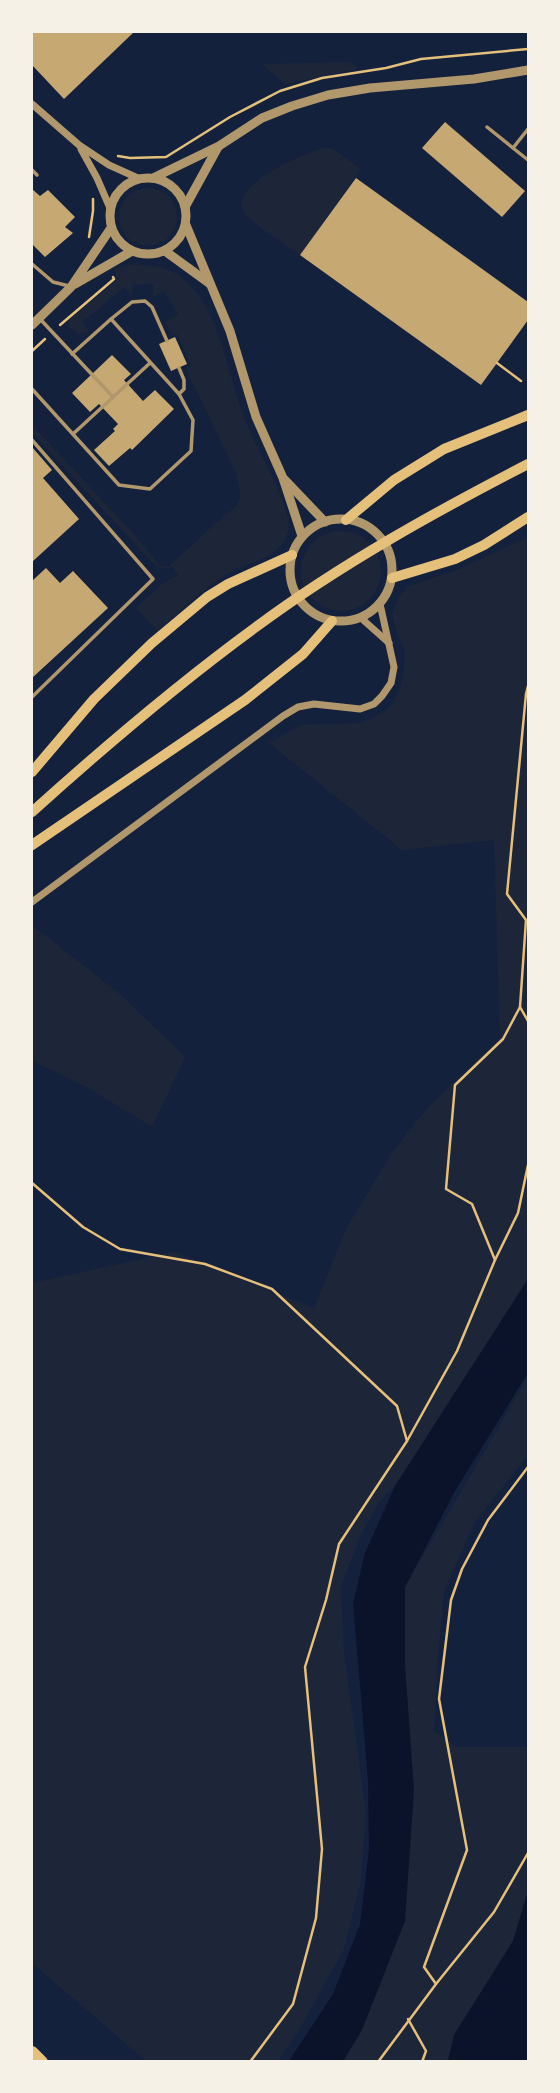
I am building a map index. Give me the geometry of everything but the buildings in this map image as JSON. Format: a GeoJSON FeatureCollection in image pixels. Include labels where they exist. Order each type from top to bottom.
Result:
{"type":"FeatureCollection","features":[{"type":"Feature","properties":{"kind":"highway"},"geometry":{"type":"LineString","coordinates":[[32,2052],[42,2062]]}},
{"type":"Feature","properties":{"kind":"main road"},"geometry":{"type":"LineString","coordinates":[[346,520],[394,480],[444,449],[528,415]]}},
{"type":"Feature","properties":{"kind":"main road"},"geometry":{"type":"LineString","coordinates":[[32,812],[82,766],[258,625],[425,519],[528,464]]}},
{"type":"Feature","properties":{"kind":"main road"},"geometry":{"type":"LineString","coordinates":[[392,578],[455,559],[484,545],[528,517]]}},
{"type":"Feature","properties":{"kind":"main road"},"geometry":{"type":"LineString","coordinates":[[32,772],[94,699],[152,643],[207,597],[228,584],[292,555]]}},
{"type":"Feature","properties":{"kind":"main road"},"geometry":{"type":"LineString","coordinates":[[32,845],[245,700],[303,654],[332,621]]}},
{"type":"Feature","properties":{"kind":"street"},"geometry":{"type":"LineString","coordinates":[[153,178],[219,146],[262,118],[292,106],[370,88],[474,79],[528,70]]}},
{"type":"Feature","properties":{"kind":"street"},"geometry":{"type":"LineString","coordinates":[[32,104],[79,145],[109,165],[139,179]]}},
{"type":"Feature","properties":{"kind":"street"},"geometry":{"type":"LineString","coordinates":[[79,145],[110,208],[111,228],[121,244],[143,254],[165,251],[178,241],[186,225]]}},
{"type":"Feature","properties":{"kind":"street"},"geometry":{"type":"LineString","coordinates":[[185,207],[219,146]]}},
{"type":"Feature","properties":{"kind":"street"},"geometry":{"type":"LineString","coordinates":[[110,208],[121,189],[139,179],[153,178],[164,181],[181,196],[186,225],[230,331],[256,417],[283,478],[303,536]]}},
{"type":"Feature","properties":{"kind":"street"},"geometry":{"type":"LineString","coordinates":[[71,287],[111,228]]}},
{"type":"Feature","properties":{"kind":"street"},"geometry":{"type":"LineString","coordinates":[[35,321],[71,287],[132,251]]}},
{"type":"Feature","properties":{"kind":"street"},"geometry":{"type":"LineString","coordinates":[[165,251],[211,284]]}},
{"type":"Feature","properties":{"kind":"street"},"geometry":{"type":"LineString","coordinates":[[283,478],[326,522]]}},
{"type":"Feature","properties":{"kind":"street"},"geometry":{"type":"LineString","coordinates":[[346,520],[362,524],[376,533],[386,546],[392,561],[392,578],[388,592],[371,612],[361,618],[332,621],[315,615],[302,604],[291,581],[292,555],[303,536],[313,528],[326,522],[346,520]]}},
{"type":"Feature","properties":{"kind":"street"},"geometry":{"type":"LineString","coordinates":[[32,902],[298,707],[314,704],[360,709],[374,704],[391,683],[394,667],[380,604]]}},
{"type":"Feature","properties":{"kind":"street"},"geometry":{"type":"LineString","coordinates":[[361,618],[390,644]]}},
{"type":"Feature","properties":{"kind":"lane"},"geometry":{"type":"LineString","coordinates":[[487,127],[528,160]]}},
{"type":"Feature","properties":{"kind":"lane"},"geometry":{"type":"LineString","coordinates":[[513,148],[528,129]]}},
{"type":"Feature","properties":{"kind":"lane"},"geometry":{"type":"LineString","coordinates":[[32,170],[37,175]]}},
{"type":"Feature","properties":{"kind":"lane"},"geometry":{"type":"LineString","coordinates":[[32,264],[53,282],[71,287]]}},
{"type":"Feature","properties":{"kind":"lane"},"geometry":{"type":"LineString","coordinates":[[72,354],[132,302],[145,301],[152,307],[167,341]]}},
{"type":"Feature","properties":{"kind":"lane"},"geometry":{"type":"LineString","coordinates":[[32,389],[119,485],[150,489],[191,450],[193,420],[179,394],[111,319]]}},
{"type":"Feature","properties":{"kind":"lane"},"geometry":{"type":"LineString","coordinates":[[35,321],[52,332],[113,397]]}},
{"type":"Feature","properties":{"kind":"lane"},"geometry":{"type":"LineString","coordinates":[[73,434],[150,363]]}},
{"type":"Feature","properties":{"kind":"lane"},"geometry":{"type":"LineString","coordinates":[[179,368],[184,388],[179,394]]}},
{"type":"Feature","properties":{"kind":"lane"},"geometry":{"type":"LineString","coordinates":[[32,440],[153,579],[32,697]]}},
{"type":"Feature","properties":{"kind":"path"},"geometry":{"type":"LineString","coordinates":[[109,165],[119,155],[130,158],[166,157],[230,117],[280,91],[322,78],[386,68],[421,59],[528,49]]}},
{"type":"Feature","properties":{"kind":"path"},"geometry":{"type":"LineString","coordinates":[[96,250],[88,243],[93,188],[97,178]]}},
{"type":"Feature","properties":{"kind":"path"},"geometry":{"type":"LineString","coordinates":[[32,351],[114,279],[108,264]]}},
{"type":"Feature","properties":{"kind":"path"},"geometry":{"type":"LineString","coordinates":[[497,363],[521,381]]}},
{"type":"Feature","properties":{"kind":"path"},"geometry":{"type":"LineString","coordinates":[[495,1260],[472,1204],[446,1189],[455,1085],[503,1039],[520,1007],[526,920],[508,894],[528,686]]}},
{"type":"Feature","properties":{"kind":"path"},"geometry":{"type":"LineString","coordinates":[[520,1007],[528,1021]]}},
{"type":"Feature","properties":{"kind":"path"},"geometry":{"type":"LineString","coordinates":[[250,2062],[293,2004],[316,1918],[322,1849],[305,1667],[326,1600],[339,1544],[407,1441],[457,1351],[518,1213],[528,1165]]}},
{"type":"Feature","properties":{"kind":"path"},"geometry":{"type":"LineString","coordinates":[[32,1183],[83,1227],[120,1249],[205,1264],[272,1289],[397,1406],[407,1441]]}},
{"type":"Feature","properties":{"kind":"path"},"geometry":{"type":"LineString","coordinates":[[436,1983],[424,1967],[467,1850],[439,1699],[451,1600],[461,1569],[488,1520],[528,1467]]}},
{"type":"Feature","properties":{"kind":"path"},"geometry":{"type":"LineString","coordinates":[[378,2062],[408,2019],[494,1912],[528,1853]]}},
{"type":"Feature","properties":{"kind":"path"},"geometry":{"type":"LineString","coordinates":[[408,2019],[426,2051],[422,2062]]}},
{"type":"Feature","properties":{"kind":"shaded area"},"geometry":{"type":"Polygon","coordinates":[[[352,62],[358,69],[285,84],[262,64],[352,62]]]}},
{"type":"Feature","properties":{"kind":"shaded area"},"geometry":{"type":"Polygon","coordinates":[[[325,147],[333,149],[361,169],[300,255],[248,217],[241,202],[257,181],[286,163],[325,147]]]}},
{"type":"Feature","properties":{"kind":"shaded area"},"geometry":{"type":"Polygon","coordinates":[[[148,188],[159,190],[172,201],[177,217],[175,228],[164,241],[148,246],[137,244],[124,233],[119,217],[121,206],[132,193],[148,188]]]}},
{"type":"Feature","properties":{"kind":"shaded area"},"geometry":{"type":"Polygon","coordinates":[[[133,264],[156,267],[177,274],[201,300],[218,333],[240,405],[280,494],[289,524],[285,540],[276,551],[215,582],[157,631],[136,608],[162,584],[178,575],[173,567],[160,568],[149,559],[32,433],[32,425],[133,533],[159,565],[168,567],[237,504],[240,490],[236,473],[186,369],[191,365],[177,334],[172,336],[166,322],[178,314],[164,291],[153,297],[153,284],[132,285],[132,295],[125,287],[82,322],[89,332],[79,334],[69,327],[68,321],[116,281],[115,268],[133,264]]]}},
{"type":"Feature","properties":{"kind":"shaded area"},"geometry":{"type":"Polygon","coordinates":[[[341,531],[356,534],[369,543],[378,556],[381,571],[378,586],[369,599],[356,608],[341,611],[326,608],[313,599],[304,586],[301,571],[304,556],[313,543],[326,534],[341,531]]]}},
{"type":"Feature","properties":{"kind":"shaded area"},"geometry":{"type":"Polygon","coordinates":[[[526,538],[528,1279],[395,1486],[379,1502],[360,1537],[341,1586],[344,1652],[366,1813],[361,1880],[344,1949],[278,2062],[146,2061],[32,1963],[32,1283],[174,1252],[314,1308],[346,1229],[393,1151],[429,1106],[500,1038],[494,840],[402,850],[269,743],[300,725],[360,723],[390,707],[399,692],[404,672],[405,652],[392,614],[398,597],[409,586],[459,569],[526,538]]]}},
{"type":"Feature","properties":{"kind":"shaded area"},"geometry":{"type":"Polygon","coordinates":[[[32,925],[121,995],[185,1057],[152,1127],[89,1088],[32,1061],[32,925]]]}},
{"type":"Feature","properties":{"kind":"shaded area"},"geometry":{"type":"Polygon","coordinates":[[[528,1279],[528,1373],[455,1491],[405,1587],[405,1666],[414,1790],[405,1921],[362,2030],[343,2061],[289,2061],[333,1994],[360,1924],[369,1850],[368,1781],[353,1603],[365,1553],[395,1486],[528,1279]]]}},
{"type":"Feature","properties":{"kind":"shaded area"},"geometry":{"type":"Polygon","coordinates":[[[528,1377],[528,1455],[474,1523],[444,1592],[434,1731],[456,1747],[528,1747],[528,1891],[513,1941],[454,2035],[448,2061],[343,2062],[360,2034],[414,1790],[405,1669],[405,1587],[528,1377]]]}},
{"type":"Feature","properties":{"kind":"shaded area"},"geometry":{"type":"Polygon","coordinates":[[[528,1891],[528,2061],[448,2061],[454,2035],[513,1941],[528,1891]]]}}]}
